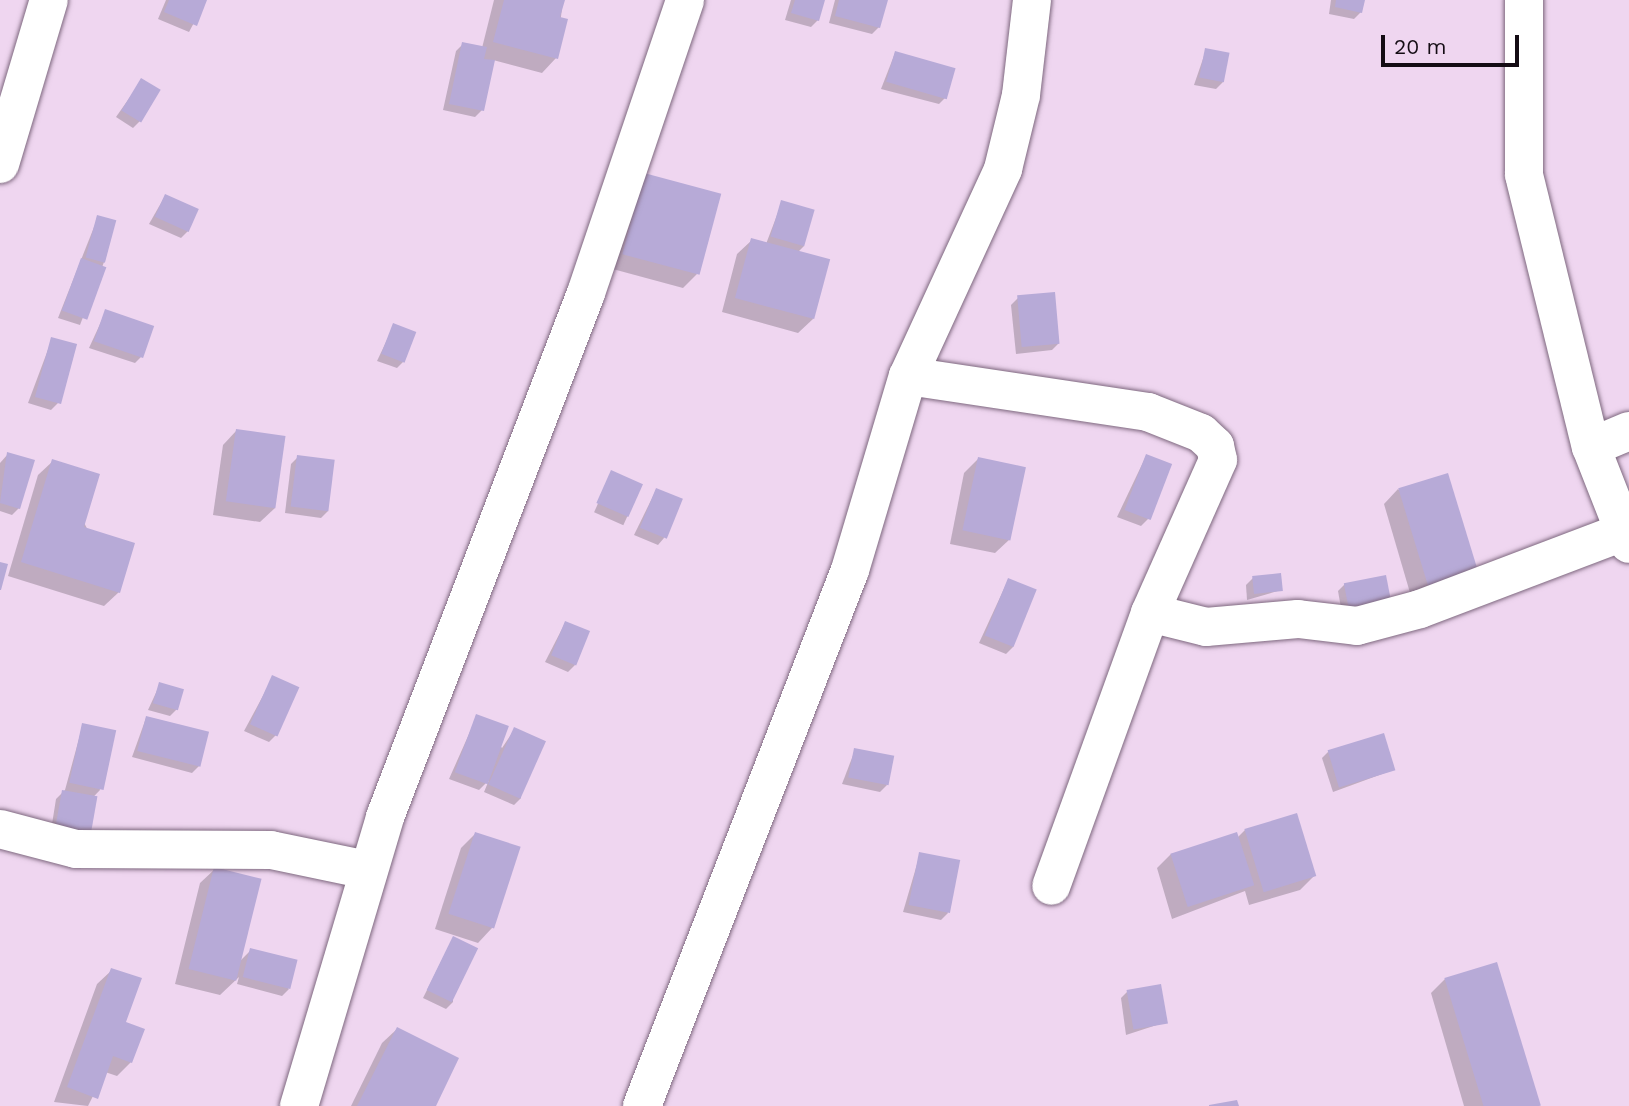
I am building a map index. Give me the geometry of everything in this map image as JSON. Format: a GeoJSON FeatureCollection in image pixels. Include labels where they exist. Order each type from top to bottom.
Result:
{"type":"FeatureCollection","features":[{"type":"Feature","properties":{"kind":"street"},"geometry":{"type":"LineString","coordinates":[[0,164],[49,0]]}},
{"type":"Feature","properties":{"kind":"street"},"geometry":{"type":"LineString","coordinates":[[299,1106],[368,870],[586,293],[685,0]]}},
{"type":"Feature","properties":{"kind":"street"},"geometry":{"type":"LineString","coordinates":[[642,1106],[850,570],[908,376],[1003,169],[1021,95],[1032,0]]}},
{"type":"Feature","properties":{"kind":"street"},"geometry":{"type":"LineString","coordinates":[[1150,613],[1206,627],[1298,619],[1357,626],[1420,609],[1626,538],[1591,447],[1524,175],[1524,0]]}},
{"type":"Feature","properties":{"kind":"street"},"geometry":{"type":"LineString","coordinates":[[908,376],[1148,412],[1208,439],[1218,460],[1150,613],[1051,887]]}},
{"type":"Feature","properties":{"kind":"street"},"geometry":{"type":"LineString","coordinates":[[1591,447],[1629,431]]}},
{"type":"Feature","properties":{"kind":"street"},"geometry":{"type":"LineString","coordinates":[[0,828],[76,849],[271,850],[368,870]]}},
{"type":"Feature","properties":{"kind":"building"},"geometry":{"type":"Polygon","coordinates":[[[169,0],[207,0],[197,26],[164,12],[169,0]]]}},
{"type":"Feature","properties":{"kind":"building"},"geometry":{"type":"Polygon","coordinates":[[[504,0],[565,0],[560,17],[568,19],[558,59],[493,42],[504,0]]]}},
{"type":"Feature","properties":{"kind":"building"},"geometry":{"type":"Polygon","coordinates":[[[795,0],[825,0],[819,21],[791,13],[795,0]]]}},
{"type":"Feature","properties":{"kind":"building"},"geometry":{"type":"Polygon","coordinates":[[[839,0],[888,0],[880,28],[835,16],[839,0]]]}},
{"type":"Feature","properties":{"kind":"building"},"geometry":{"type":"Polygon","coordinates":[[[1336,0],[1365,0],[1362,13],[1335,7],[1336,0]]]}},
{"type":"Feature","properties":{"kind":"building"},"geometry":{"type":"Polygon","coordinates":[[[462,42],[487,47],[484,59],[495,60],[484,111],[449,104],[462,42]]]}},
{"type":"Feature","properties":{"kind":"building"},"geometry":{"type":"Polygon","coordinates":[[[1205,48],[1230,53],[1224,82],[1199,77],[1205,48]]]}},
{"type":"Feature","properties":{"kind":"building"},"geometry":{"type":"Polygon","coordinates":[[[895,51],[956,68],[947,99],[886,82],[895,51]]]}},
{"type":"Feature","properties":{"kind":"building"},"geometry":{"type":"Polygon","coordinates":[[[141,78],[161,90],[141,122],[121,111],[141,78]]]}},
{"type":"Feature","properties":{"kind":"building"},"geometry":{"type":"Polygon","coordinates":[[[644,173],[721,194],[700,275],[622,254],[644,173]]]}},
{"type":"Feature","properties":{"kind":"building"},"geometry":{"type":"Polygon","coordinates":[[[165,194],[199,209],[189,232],[155,217],[165,194]]]}},
{"type":"Feature","properties":{"kind":"building"},"geometry":{"type":"Polygon","coordinates":[[[781,200],[815,210],[804,246],[771,237],[781,200]]]}},
{"type":"Feature","properties":{"kind":"building"},"geometry":{"type":"Polygon","coordinates":[[[97,215],[116,220],[105,263],[86,258],[97,215]]]}},
{"type":"Feature","properties":{"kind":"building"},"geometry":{"type":"Polygon","coordinates":[[[751,238],[830,259],[814,319],[735,298],[751,238]]]}},
{"type":"Feature","properties":{"kind":"building"},"geometry":{"type":"Polygon","coordinates":[[[81,258],[106,267],[87,320],[62,311],[81,258]]]}},
{"type":"Feature","properties":{"kind":"building"},"geometry":{"type":"Polygon","coordinates":[[[1055,292],[1060,344],[1022,347],[1017,295],[1055,292]]]}},
{"type":"Feature","properties":{"kind":"building"},"geometry":{"type":"Polygon","coordinates":[[[105,309],[154,326],[143,358],[94,341],[105,309]]]}},
{"type":"Feature","properties":{"kind":"building"},"geometry":{"type":"Polygon","coordinates":[[[393,323],[416,332],[405,363],[381,354],[393,323]]]}},
{"type":"Feature","properties":{"kind":"building"},"geometry":{"type":"Polygon","coordinates":[[[51,337],[77,344],[61,404],[35,397],[51,337]]]}},
{"type":"Feature","properties":{"kind":"building"},"geometry":{"type":"Polygon","coordinates":[[[236,429],[286,436],[275,508],[226,501],[236,429]]]}},
{"type":"Feature","properties":{"kind":"building"},"geometry":{"type":"Polygon","coordinates":[[[7,452],[35,460],[20,509],[0,503],[7,452]]]}},
{"type":"Feature","properties":{"kind":"building"},"geometry":{"type":"Polygon","coordinates":[[[1146,454],[1172,464],[1151,520],[1124,510],[1146,454]]]}},
{"type":"Feature","properties":{"kind":"building"},"geometry":{"type":"Polygon","coordinates":[[[297,455],[335,460],[328,511],[291,507],[297,455]]]}},
{"type":"Feature","properties":{"kind":"building"},"geometry":{"type":"Polygon","coordinates":[[[978,457],[1026,467],[1010,541],[962,530],[978,457]]]}},
{"type":"Feature","properties":{"kind":"building"},"geometry":{"type":"Polygon","coordinates":[[[52,459],[100,474],[84,527],[135,543],[120,593],[21,562],[52,459]]]}},
{"type":"Feature","properties":{"kind":"building"},"geometry":{"type":"Polygon","coordinates":[[[611,470],[643,484],[628,517],[596,503],[611,470]]]}},
{"type":"Feature","properties":{"kind":"building"},"geometry":{"type":"Polygon","coordinates":[[[1448,473],[1479,575],[1430,591],[1398,488],[1448,473]]]}},
{"type":"Feature","properties":{"kind":"building"},"geometry":{"type":"Polygon","coordinates":[[[656,488],[683,499],[667,539],[640,528],[656,488]]]}},
{"type":"Feature","properties":{"kind":"building"},"geometry":{"type":"Polygon","coordinates":[[[0,562],[8,564],[1,590],[0,590],[0,562]]]}},
{"type":"Feature","properties":{"kind":"building"},"geometry":{"type":"Polygon","coordinates":[[[1281,573],[1283,591],[1254,594],[1252,576],[1281,573]]]}},
{"type":"Feature","properties":{"kind":"building"},"geometry":{"type":"Polygon","coordinates":[[[1386,575],[1392,605],[1350,614],[1344,583],[1386,575]]]}},
{"type":"Feature","properties":{"kind":"building"},"geometry":{"type":"Polygon","coordinates":[[[1008,578],[1037,590],[1014,647],[985,635],[1008,578]]]}},
{"type":"Feature","properties":{"kind":"building"},"geometry":{"type":"Polygon","coordinates":[[[565,621],[590,631],[576,665],[551,655],[565,621]]]}},
{"type":"Feature","properties":{"kind":"building"},"geometry":{"type":"Polygon","coordinates":[[[272,675],[299,687],[277,737],[250,724],[272,675]]]}},
{"type":"Feature","properties":{"kind":"building"},"geometry":{"type":"Polygon","coordinates":[[[159,682],[184,689],[178,710],[153,703],[159,682]]]}},
{"type":"Feature","properties":{"kind":"building"},"geometry":{"type":"Polygon","coordinates":[[[476,714],[509,726],[488,784],[455,772],[476,714]]]}},
{"type":"Feature","properties":{"kind":"building"},"geometry":{"type":"Polygon","coordinates":[[[146,716],[209,732],[200,767],[137,751],[146,716]]]}},
{"type":"Feature","properties":{"kind":"building"},"geometry":{"type":"Polygon","coordinates":[[[82,723],[116,730],[104,790],[69,783],[82,723]]]}},
{"type":"Feature","properties":{"kind":"building"},"geometry":{"type":"Polygon","coordinates":[[[514,727],[546,741],[520,799],[488,785],[514,727]]]}},
{"type":"Feature","properties":{"kind":"building"},"geometry":{"type":"Polygon","coordinates":[[[1384,733],[1395,770],[1339,788],[1328,750],[1384,733]]]}},
{"type":"Feature","properties":{"kind":"building"},"geometry":{"type":"Polygon","coordinates":[[[854,748],[894,756],[889,785],[848,777],[854,748]]]}},
{"type":"Feature","properties":{"kind":"building"},"geometry":{"type":"Polygon","coordinates":[[[62,790],[97,796],[89,843],[54,836],[62,790]]]}},
{"type":"Feature","properties":{"kind":"building"},"geometry":{"type":"Polygon","coordinates":[[[1297,813],[1316,876],[1264,892],[1244,829],[1297,813]]]}},
{"type":"Feature","properties":{"kind":"building"},"geometry":{"type":"Polygon","coordinates":[[[475,832],[521,847],[494,929],[448,914],[475,832]]]}},
{"type":"Feature","properties":{"kind":"building"},"geometry":{"type":"Polygon","coordinates":[[[1237,832],[1254,885],[1188,907],[1170,854],[1237,832]]]}},
{"type":"Feature","properties":{"kind":"building"},"geometry":{"type":"Polygon","coordinates":[[[919,852],[960,860],[950,913],[909,905],[919,852]]]}},
{"type":"Feature","properties":{"kind":"building"},"geometry":{"type":"Polygon","coordinates":[[[214,867],[262,879],[236,981],[189,969],[214,867]]]}},
{"type":"Feature","properties":{"kind":"building"},"geometry":{"type":"Polygon","coordinates":[[[453,936],[478,948],[452,1002],[427,990],[453,936]]]}},
{"type":"Feature","properties":{"kind":"building"},"geometry":{"type":"Polygon","coordinates":[[[250,948],[298,960],[290,989],[243,977],[250,948]]]}},
{"type":"Feature","properties":{"kind":"building"},"geometry":{"type":"Polygon","coordinates":[[[1497,962],[1541,1105],[1484,1106],[1444,978],[1497,962]]]}},
{"type":"Feature","properties":{"kind":"building"},"geometry":{"type":"Polygon","coordinates":[[[111,968],[142,978],[126,1022],[145,1029],[132,1063],[113,1056],[98,1099],[67,1087],[111,968]]]}},
{"type":"Feature","properties":{"kind":"building"},"geometry":{"type":"Polygon","coordinates":[[[1161,984],[1168,1023],[1133,1029],[1127,990],[1161,984]]]}},
{"type":"Feature","properties":{"kind":"building"},"geometry":{"type":"Polygon","coordinates":[[[397,1027],[459,1058],[436,1106],[357,1106],[397,1027]]]}},
{"type":"Feature","properties":{"kind":"building"},"geometry":{"type":"Polygon","coordinates":[[[1237,1100],[1239,1106],[1209,1106],[1209,1105],[1237,1100]]]}}]}
